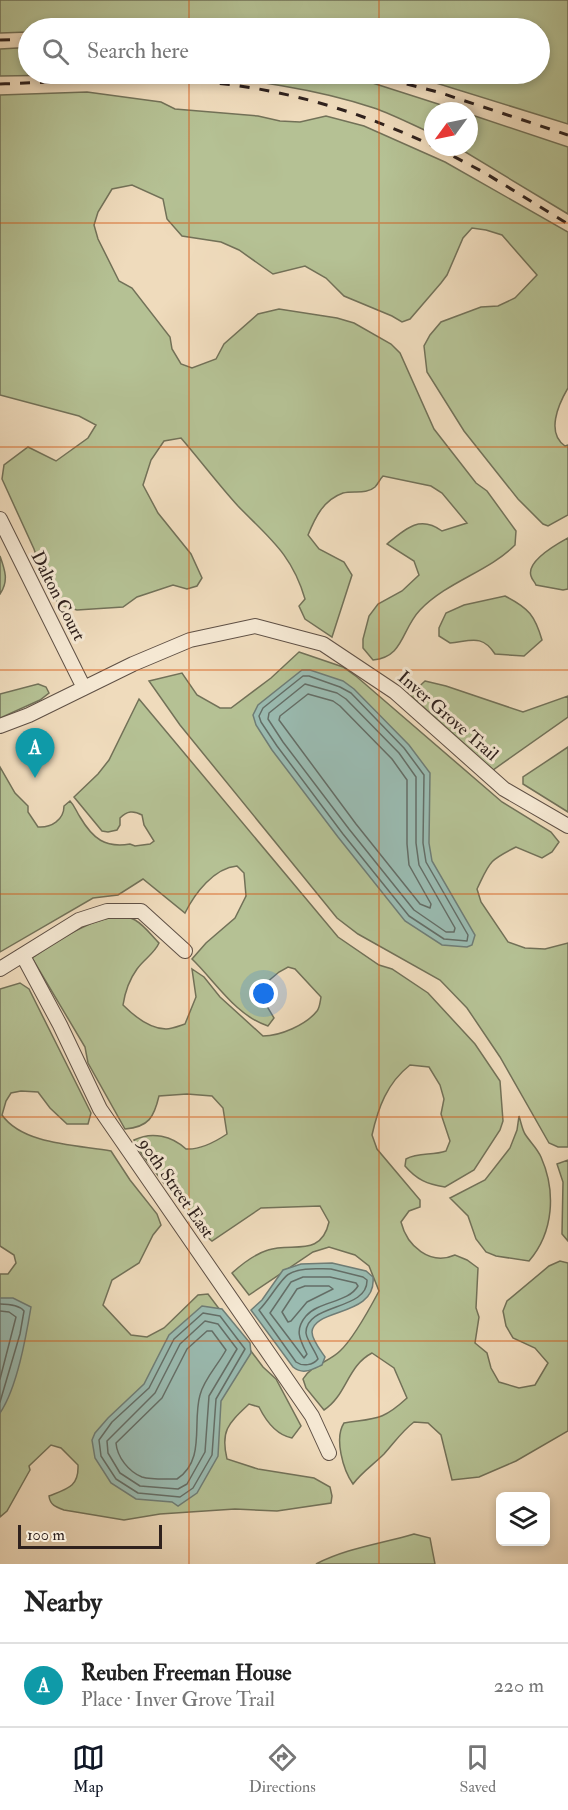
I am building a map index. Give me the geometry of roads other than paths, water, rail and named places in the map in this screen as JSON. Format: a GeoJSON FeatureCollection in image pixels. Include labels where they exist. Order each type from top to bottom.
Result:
{"type":"FeatureCollection","features":[{"type":"Feature","properties":{"kind":"street","name":"Dalton Court"},"geometry":{"type":"LineString","coordinates":[[0,519],[84,688]]}},
{"type":"Feature","properties":{"kind":"street","name":"Inver Grove Trail"},"geometry":{"type":"LineString","coordinates":[[0,726],[29,715],[133,664],[190,640],[255,626],[324,644],[395,692],[504,789],[568,826]]}},
{"type":"Feature","properties":{"kind":"street"},"geometry":{"type":"LineString","coordinates":[[0,969],[79,920],[107,911],[141,911],[185,951]]}},
{"type":"Feature","properties":{"kind":"street","name":"90th Street East"},"geometry":{"type":"LineString","coordinates":[[22,956],[60,1024],[100,1109],[312,1416],[329,1453]]}},
{"type":"Feature","properties":{"kind":"water"},"geometry":{"type":"Polygon","coordinates":[[[302,670],[310,670],[343,681],[354,689],[409,745],[430,773],[429,843],[432,861],[475,935],[472,945],[467,947],[442,945],[405,921],[338,837],[272,750],[256,725],[253,715],[258,705],[302,670]]]}},
{"type":"Feature","properties":{"kind":"water"},"geometry":{"type":"Polygon","coordinates":[[[332,1263],[366,1271],[373,1277],[372,1290],[356,1306],[315,1324],[312,1335],[325,1357],[322,1365],[307,1371],[300,1371],[293,1367],[251,1310],[262,1300],[283,1270],[301,1264],[332,1263]]]}},
{"type":"Feature","properties":{"kind":"water"},"geometry":{"type":"Polygon","coordinates":[[[0,1298],[13,1298],[31,1307],[16,1376],[0,1413],[0,1298]]]}},
{"type":"Feature","properties":{"kind":"water"},"geometry":{"type":"Polygon","coordinates":[[[202,1306],[222,1309],[250,1343],[251,1353],[221,1401],[218,1456],[197,1493],[178,1506],[172,1502],[136,1499],[111,1483],[95,1458],[92,1440],[108,1418],[144,1384],[169,1335],[202,1306]]]}},
{"type":"Feature","properties":{"kind":"railway"},"geometry":{"type":"LineString","coordinates":[[0,40],[18,39]]}},
{"type":"Feature","properties":{"kind":"railway"},"geometry":{"type":"LineString","coordinates":[[0,84],[18,83]]}},
{"type":"Feature","properties":{"kind":"railway"},"geometry":{"type":"LineString","coordinates":[[225,84],[302,98],[369,119],[424,142]]}},
{"type":"Feature","properties":{"kind":"railway"},"geometry":{"type":"LineString","coordinates":[[407,84],[568,135]]}},
{"type":"Feature","properties":{"kind":"railway"},"geometry":{"type":"LineString","coordinates":[[453,156],[568,224]]}},
{"type":"Feature","properties":{"kind":"place","name":"Reuben Freeman House"},"geometry":{"type":"Point","coordinates":[35,778]}}]}
